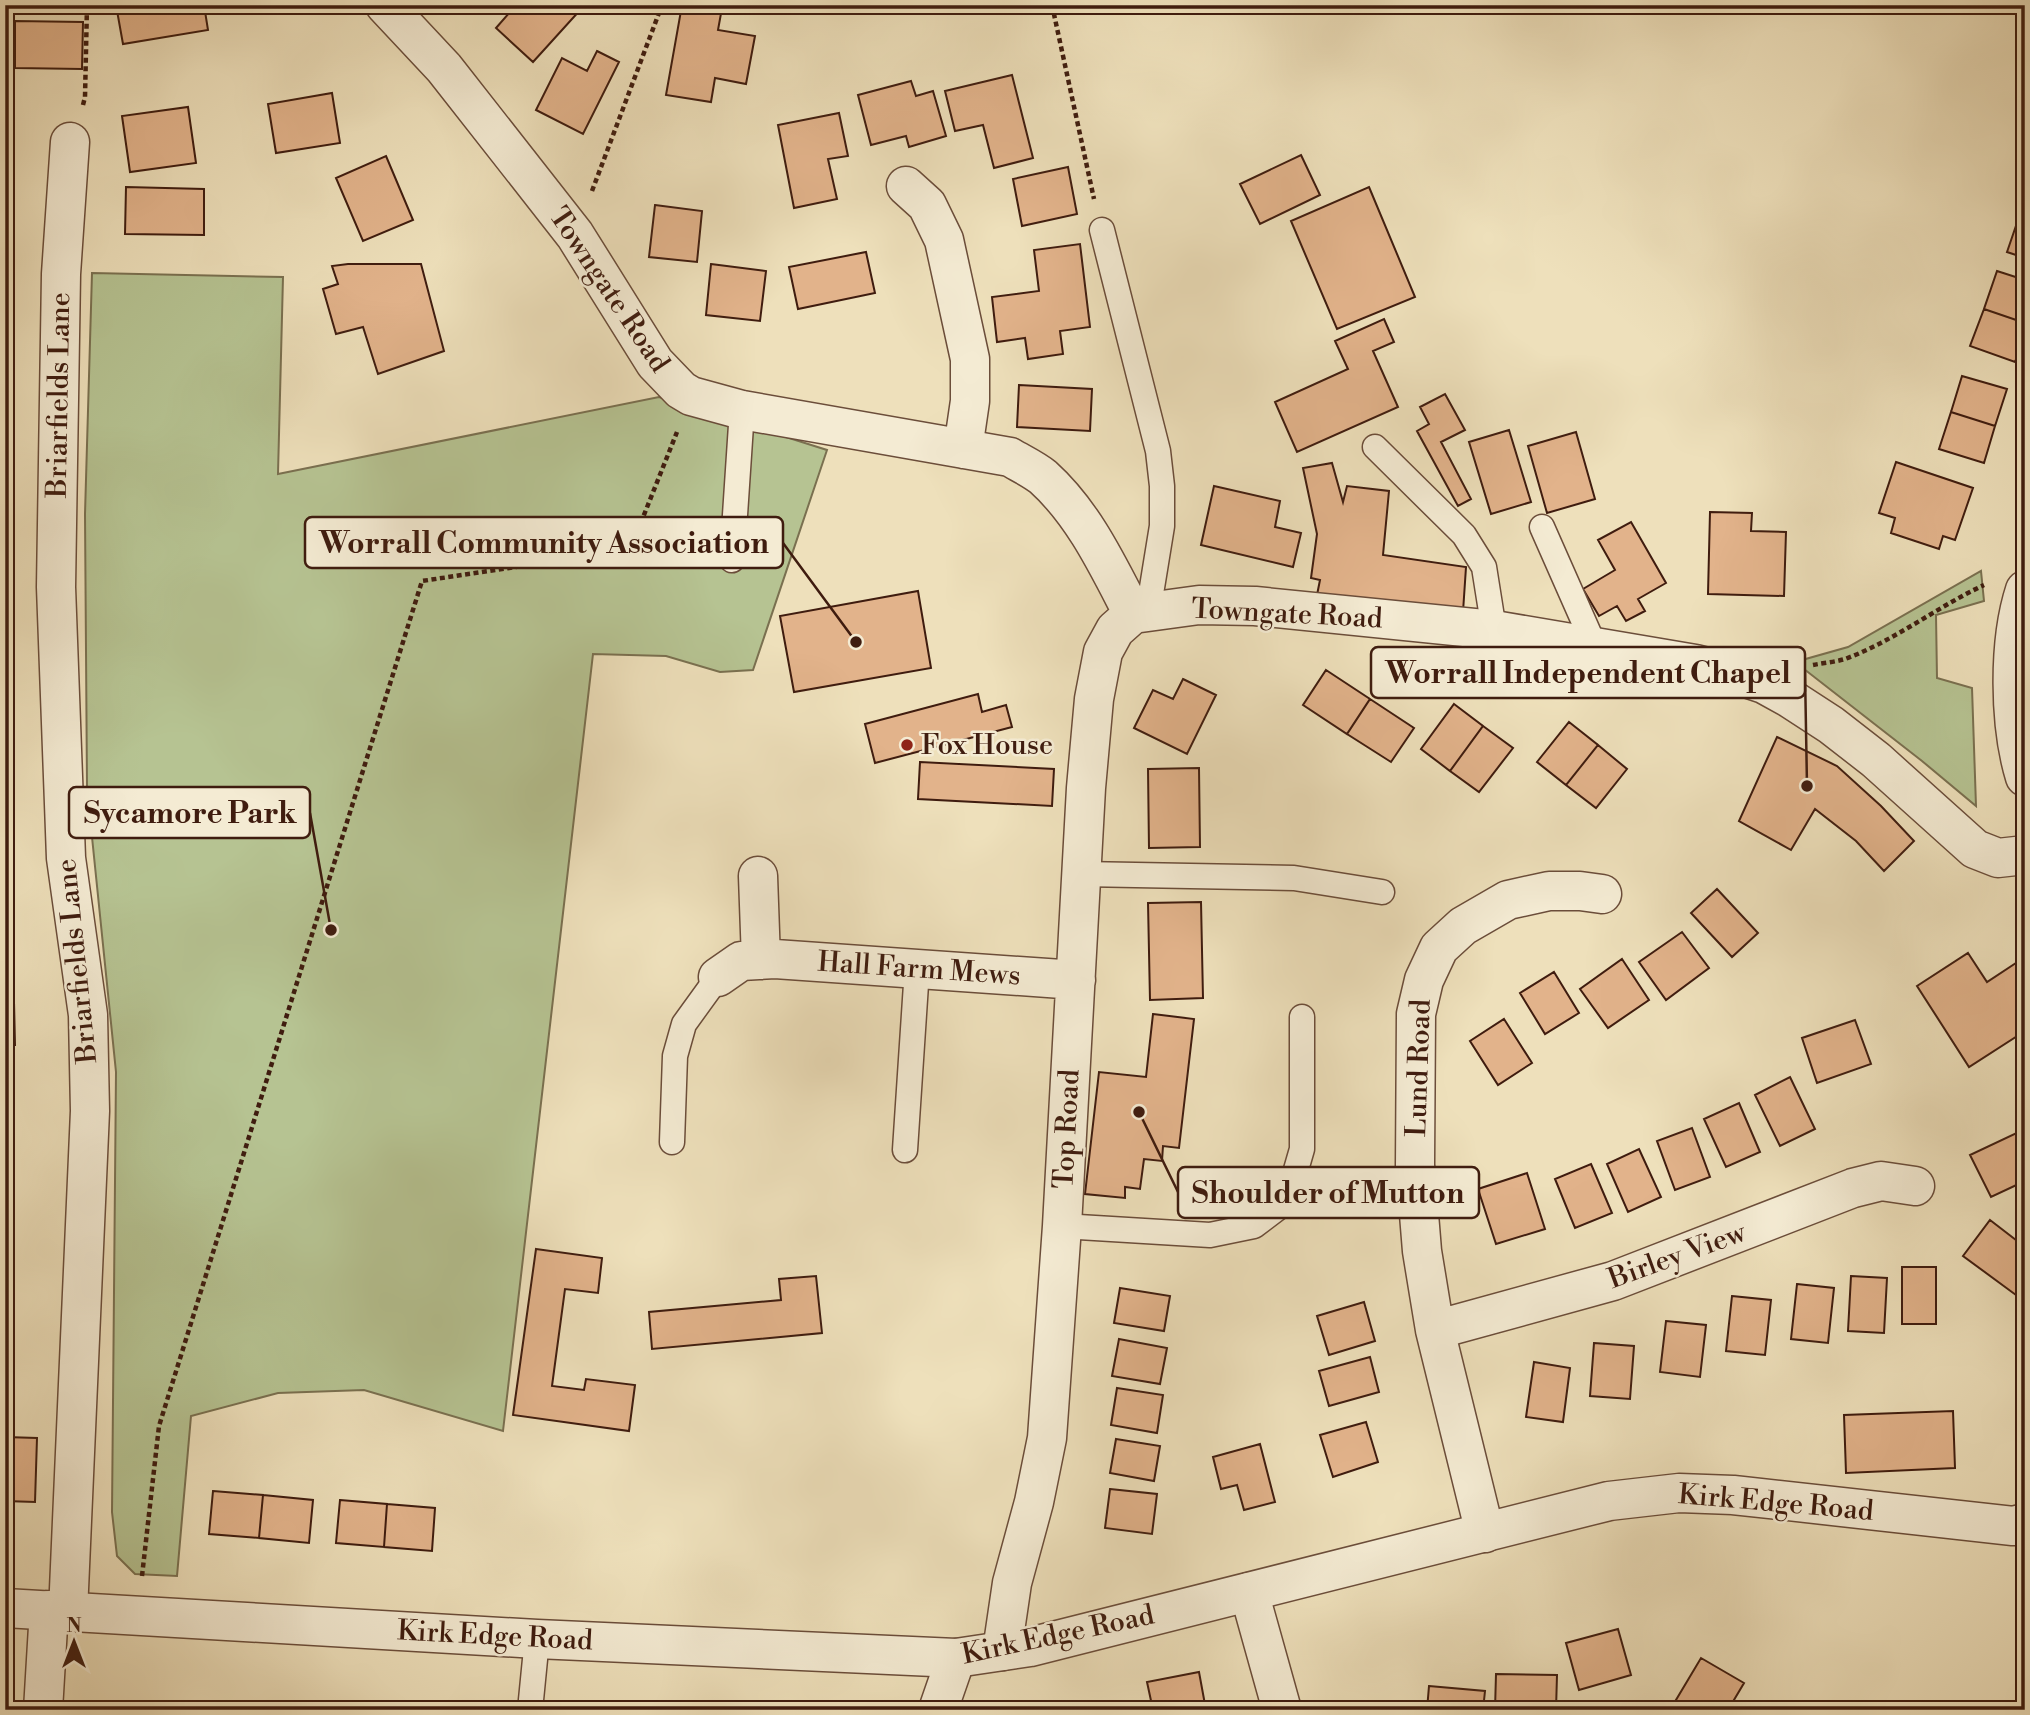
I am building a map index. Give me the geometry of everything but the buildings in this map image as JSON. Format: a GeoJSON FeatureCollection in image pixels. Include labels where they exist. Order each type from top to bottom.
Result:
{"type":"FeatureCollection","features":[{"type":"Feature","properties":{"kind":"street","name":"Towngate Road"},"geometry":{"type":"LineString","coordinates":[[385,5],[444,68],[575,235],[655,363],[681,390],[691,396],[741,410],[1010,457],[1041,475],[1071,506],[1140,613],[1199,605],[1255,606],[1494,630],[1695,664],[1764,684],[1832,725],[1876,760],[1975,849],[1998,859],[2025,855]]}},
{"type":"Feature","properties":{"kind":"street","name":"Briarfields Lane"},"geometry":{"type":"LineString","coordinates":[[43,1710],[59,1611],[90,1111],[88,1015],[66,859],[57,587],[61,274],[70,142]]}},
{"type":"Feature","properties":{"kind":"street"},"geometry":{"type":"LineString","coordinates":[[906,186],[928,205],[944,240],[970,359],[970,401],[963,449]]}},
{"type":"Feature","properties":{"kind":"street"},"geometry":{"type":"LineString","coordinates":[[2025,590],[2013,659],[2014,715],[2025,777]]}},
{"type":"Feature","properties":{"kind":"street","name":"Top Road"},"geometry":{"type":"LineString","coordinates":[[1002,1651],[1012,1583],[1034,1503],[1047,1438],[1092,724],[1103,652],[1115,630],[1140,613]]}},
{"type":"Feature","properties":{"kind":"street"},"geometry":{"type":"LineString","coordinates":[[758,876],[761,960]]}},
{"type":"Feature","properties":{"kind":"street","name":"Lund Road"},"geometry":{"type":"LineString","coordinates":[[1485,1533],[1435,1329],[1422,1251],[1415,1165],[1416,1014],[1424,979],[1439,948],[1462,926],[1508,900],[1549,891],[1602,894]]}},
{"type":"Feature","properties":{"kind":"street","name":"Hall Farm Mews"},"geometry":{"type":"LineString","coordinates":[[718,977],[741,961],[761,960],[1076,979]]}},
{"type":"Feature","properties":{"kind":"street","name":"Birley View"},"geometry":{"type":"LineString","coordinates":[[1435,1329],[1613,1281],[1853,1188],[1881,1181],[1915,1186]]}},
{"type":"Feature","properties":{"kind":"street","name":"Kirk Edge Road"},"geometry":{"type":"LineString","coordinates":[[5,1608],[537,1639],[956,1658],[1030,1647],[1609,1501],[1679,1493],[1733,1495],[2021,1526]]}},
{"type":"Feature","properties":{"kind":"street"},"geometry":{"type":"LineString","coordinates":[[1249,1592],[1282,1710]]}},
{"type":"Feature","properties":{"kind":"street"},"geometry":{"type":"LineString","coordinates":[[938,1710],[956,1658]]}},
{"type":"Feature","properties":{"kind":"lane"},"geometry":{"type":"LineString","coordinates":[[1102,230],[1158,451],[1162,486],[1162,526],[1140,613]]}},
{"type":"Feature","properties":{"kind":"lane"},"geometry":{"type":"LineString","coordinates":[[732,560],[741,410]]}},
{"type":"Feature","properties":{"kind":"lane"},"geometry":{"type":"LineString","coordinates":[[1375,447],[1464,535],[1484,567],[1494,630]]}},
{"type":"Feature","properties":{"kind":"lane"},"geometry":{"type":"LineString","coordinates":[[1542,527],[1595,648]]}},
{"type":"Feature","properties":{"kind":"lane"},"geometry":{"type":"LineString","coordinates":[[1081,874],[1294,878],[1382,892]]}},
{"type":"Feature","properties":{"kind":"lane"},"geometry":{"type":"LineString","coordinates":[[905,1150],[917,969]]}},
{"type":"Feature","properties":{"kind":"lane"},"geometry":{"type":"LineString","coordinates":[[672,1142],[676,1056],[684,1024],[718,977]]}},
{"type":"Feature","properties":{"kind":"lane"},"geometry":{"type":"LineString","coordinates":[[1062,1226],[1210,1235],[1254,1226],[1287,1201],[1302,1149],[1302,1017]]}},
{"type":"Feature","properties":{"kind":"lane"},"geometry":{"type":"LineString","coordinates":[[530,1710],[537,1639]]}},
{"type":"Feature","properties":{"kind":"path"},"geometry":{"type":"LineString","coordinates":[[70,142],[85,97],[87,5]]}},
{"type":"Feature","properties":{"kind":"path"},"geometry":{"type":"LineString","coordinates":[[575,235],[662,5]]}},
{"type":"Feature","properties":{"kind":"path"},"geometry":{"type":"LineString","coordinates":[[1052,5],[1102,230]]}},
{"type":"Feature","properties":{"kind":"path"},"geometry":{"type":"LineString","coordinates":[[138,1615],[159,1426],[422,581],[630,550],[691,396]]}},
{"type":"Feature","properties":{"kind":"path"},"geometry":{"type":"LineString","coordinates":[[1764,684],[1792,669],[1844,659],[1893,636],[1951,600],[1988,583]]}},
{"type":"Feature","properties":{"kind":"green space"},"geometry":{"type":"Polygon","coordinates":[[[92,273],[283,277],[278,474],[659,397],[827,450],[753,670],[720,672],[666,656],[593,654],[503,1431],[364,1390],[278,1393],[191,1416],[177,1576],[135,1574],[117,1556],[112,1512],[116,1072],[87,788],[85,514],[92,273]]]}},
{"type":"Feature","properties":{"kind":"green space"},"geometry":{"type":"Polygon","coordinates":[[[1981,571],[1984,601],[1936,615],[1937,678],[1972,688],[1976,806],[1795,662],[1848,647],[1981,571]]]}},
{"type":"Feature","properties":{"kind":"place","name":"Worrall Community Association"},"geometry":{"type":"Point","coordinates":[856,642]}},
{"type":"Feature","properties":{"kind":"place","name":"Fox House"},"geometry":{"type":"Point","coordinates":[907,745]}},
{"type":"Feature","properties":{"kind":"place","name":"Worrall Independent Chapel"},"geometry":{"type":"Point","coordinates":[1807,786]}},
{"type":"Feature","properties":{"kind":"place","name":"Sycamore Park"},"geometry":{"type":"Point","coordinates":[331,930]}},
{"type":"Feature","properties":{"kind":"place","name":"Shoulder of Mutton"},"geometry":{"type":"Point","coordinates":[1139,1112]}}]}
